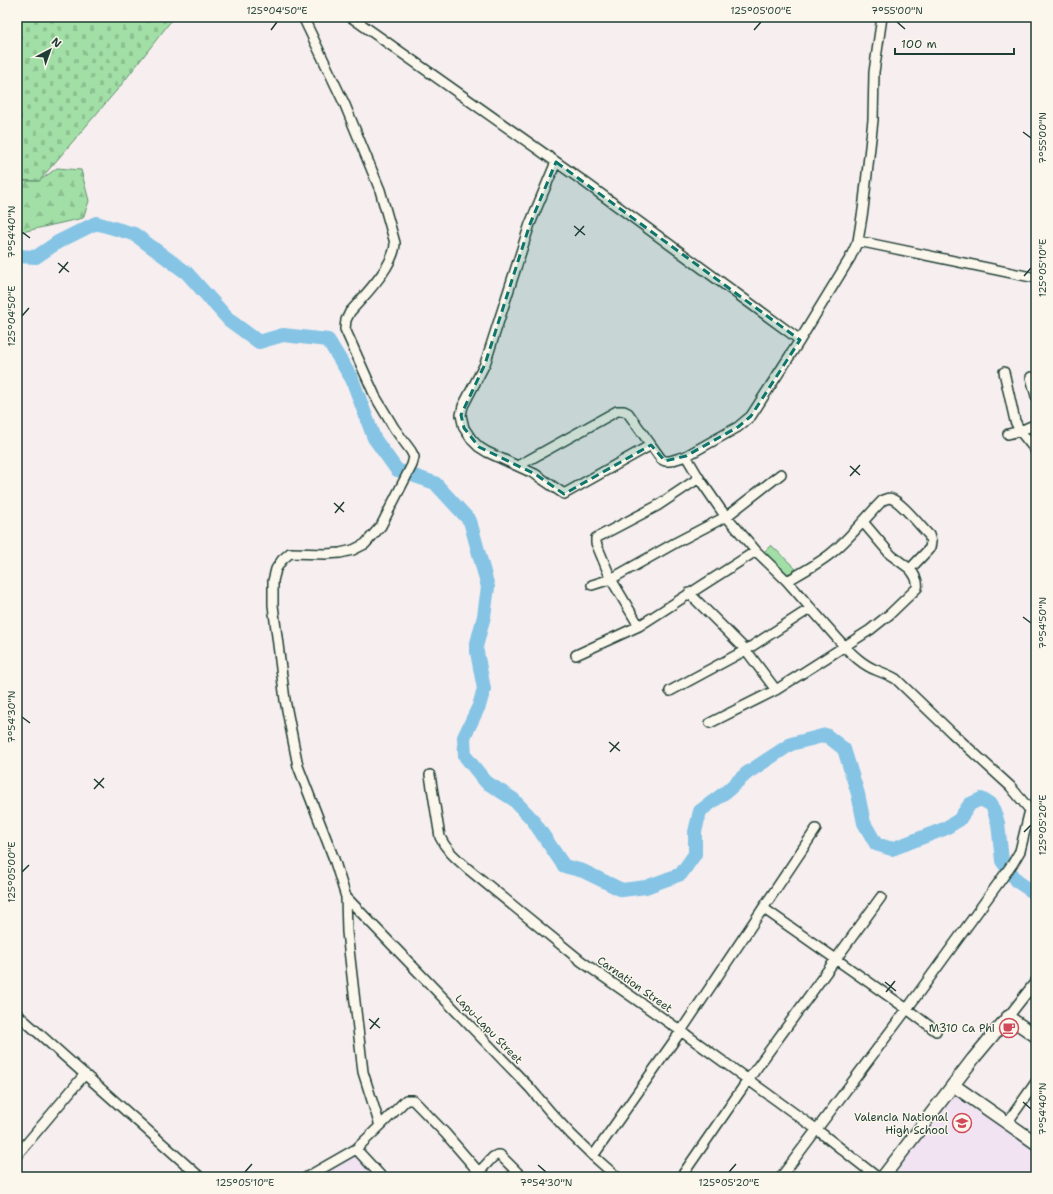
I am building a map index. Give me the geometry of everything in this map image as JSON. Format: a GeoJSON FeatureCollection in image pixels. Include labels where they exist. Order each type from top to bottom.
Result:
{"type":"FeatureCollection","features":[{"type":"Feature","properties":{"kind":"street"},"geometry":{"type":"LineString","coordinates":[[303,17],[348,112],[380,190],[395,244],[395,250],[383,272],[350,312],[346,320],[345,329],[375,396],[394,428],[414,457],[406,480],[381,526],[365,544],[353,550],[340,553],[290,553],[282,560],[276,569],[272,605],[285,700],[298,766],[334,859],[346,897],[348,932],[363,1072],[380,1126]]}},
{"type":"Feature","properties":{"kind":"street"},"geometry":{"type":"LineString","coordinates":[[351,17],[556,162],[800,340]]}},
{"type":"Feature","properties":{"kind":"street"},"geometry":{"type":"LineString","coordinates":[[518,466],[617,410],[624,411],[628,414],[661,459],[665,461],[686,456],[738,427],[751,416],[800,340],[850,258],[858,241],[873,120],[874,72],[882,17]]}},
{"type":"Feature","properties":{"kind":"street"},"geometry":{"type":"LineString","coordinates":[[556,162],[530,224],[485,364],[463,406],[461,415],[464,428],[479,447],[535,474],[564,494],[651,445]]}},
{"type":"Feature","properties":{"kind":"street"},"geometry":{"type":"LineString","coordinates":[[858,241],[1036,278]]}},
{"type":"Feature","properties":{"kind":"street"},"geometry":{"type":"LineString","coordinates":[[1004,372],[1015,421],[1020,432],[1036,451]]}},
{"type":"Feature","properties":{"kind":"street"},"geometry":{"type":"LineString","coordinates":[[1031,377],[1036,396]]}},
{"type":"Feature","properties":{"kind":"street"},"geometry":{"type":"LineString","coordinates":[[1008,434],[1020,432],[1036,424]]}},
{"type":"Feature","properties":{"kind":"street"},"geometry":{"type":"LineString","coordinates":[[686,456],[698,478],[756,551],[787,581],[844,646],[868,666],[886,673],[896,679],[1033,808],[1020,851],[1013,863],[907,1009],[781,1177]]}},
{"type":"Feature","properties":{"kind":"street"},"geometry":{"type":"LineString","coordinates":[[592,585],[611,579],[727,516],[781,474]]}},
{"type":"Feature","properties":{"kind":"street"},"geometry":{"type":"LineString","coordinates":[[639,626],[611,579],[596,542],[596,538],[657,506],[698,478]]}},
{"type":"Feature","properties":{"kind":"street"},"geometry":{"type":"LineString","coordinates":[[787,581],[829,555],[885,499],[891,498],[898,503],[928,535],[931,542],[930,548],[910,569]]}},
{"type":"Feature","properties":{"kind":"street"},"geometry":{"type":"LineString","coordinates":[[710,723],[776,690],[870,630],[915,591],[918,585],[914,573],[891,555],[863,522]]}},
{"type":"Feature","properties":{"kind":"street"},"geometry":{"type":"LineString","coordinates":[[576,655],[639,626],[756,551]]}},
{"type":"Feature","properties":{"kind":"street"},"geometry":{"type":"LineString","coordinates":[[689,593],[746,650],[776,690]]}},
{"type":"Feature","properties":{"kind":"street"},"geometry":{"type":"LineString","coordinates":[[670,692],[746,650],[811,608]]}},
{"type":"Feature","properties":{"kind":"street","name":"Carnation Street"},"geometry":{"type":"LineString","coordinates":[[430,776],[440,837],[449,851],[467,868],[581,961],[681,1031],[816,1130],[877,1177]]}},
{"type":"Feature","properties":{"kind":"street"},"geometry":{"type":"LineString","coordinates":[[593,1156],[681,1031],[816,829]]}},
{"type":"Feature","properties":{"kind":"street","name":"Lapu-Lapu Street"},"geometry":{"type":"LineString","coordinates":[[346,897],[593,1156],[617,1177]]}},
{"type":"Feature","properties":{"kind":"street"},"geometry":{"type":"LineString","coordinates":[[681,1177],[748,1080],[882,897]]}},
{"type":"Feature","properties":{"kind":"street"},"geometry":{"type":"LineString","coordinates":[[763,908],[836,958],[936,1031]]}},
{"type":"Feature","properties":{"kind":"street"},"geometry":{"type":"LineString","coordinates":[[883,1177],[953,1085],[1036,981]]}},
{"type":"Feature","properties":{"kind":"street"},"geometry":{"type":"LineString","coordinates":[[17,1014],[200,1177]]}},
{"type":"Feature","properties":{"kind":"street"},"geometry":{"type":"LineString","coordinates":[[1008,1017],[1036,1036]]}},
{"type":"Feature","properties":{"kind":"street"},"geometry":{"type":"LineString","coordinates":[[17,1155],[85,1074]]}},
{"type":"Feature","properties":{"kind":"street"},"geometry":{"type":"LineString","coordinates":[[1007,1123],[1036,1082]]}},
{"type":"Feature","properties":{"kind":"street"},"geometry":{"type":"LineString","coordinates":[[953,1085],[1036,1143]]}},
{"type":"Feature","properties":{"kind":"street"},"geometry":{"type":"LineString","coordinates":[[307,1177],[356,1149],[406,1100],[413,1100],[445,1133],[481,1175],[493,1157],[500,1155],[522,1177]]}},
{"type":"Feature","properties":{"kind":"street"},"geometry":{"type":"LineString","coordinates":[[356,1149],[382,1177]]}},
{"type":"Feature","properties":{"kind":"highlighted area"},"geometry":{"type":"Polygon","coordinates":[[[556,162],[800,340],[751,416],[738,427],[686,456],[665,461],[651,445],[564,494],[535,474],[479,447],[464,428],[461,415],[485,364],[530,224],[556,162]]]}},
{"type":"Feature","properties":{"kind":"shaded area","name":"Valencia National High School"},"geometry":{"type":"Polygon","coordinates":[[[952,1094],[1036,1152],[1036,1177],[892,1177],[952,1094]]]}},
{"type":"Feature","properties":{"kind":"shaded area"},"geometry":{"type":"Polygon","coordinates":[[[353,1154],[374,1177],[312,1177],[353,1154]]]}},
{"type":"Feature","properties":{"kind":"green space"},"geometry":{"type":"Polygon","coordinates":[[[17,17],[174,17],[122,84],[39,181],[17,180],[17,17]]]}},
{"type":"Feature","properties":{"kind":"green space"},"geometry":{"type":"Polygon","coordinates":[[[57,168],[81,170],[89,201],[83,218],[17,233],[17,181],[39,181],[57,168]]]}},
{"type":"Feature","properties":{"kind":"green space"},"geometry":{"type":"Polygon","coordinates":[[[771,545],[796,569],[786,577],[762,554],[771,545]]]}},
{"type":"Feature","properties":{"kind":"waterway"},"geometry":{"type":"LineString","coordinates":[[17,256],[36,257],[58,242],[96,223],[134,234],[187,273],[229,320],[259,342],[283,335],[328,340],[352,379],[374,438],[397,470],[435,483],[470,521],[488,587],[484,616],[476,647],[484,689],[479,706],[464,737],[465,756],[486,782],[513,799],[532,819],[564,866],[583,871],[622,890],[646,887],[681,874],[695,854],[695,832],[700,811],[727,791],[747,773],[791,744],[826,735],[844,749],[858,794],[864,823],[876,844],[892,849],[944,829],[959,820],[970,804],[981,799],[992,805],[998,823],[1002,861],[1018,882],[1036,894]]}},
{"type":"Feature","properties":{"kind":"place","name":"M310 Ca Phi"},"geometry":{"type":"Point","coordinates":[1009,1028]}},
{"type":"Feature","properties":{"kind":"place","name":"Valencia National High School"},"geometry":{"type":"Point","coordinates":[962,1123]}}]}
